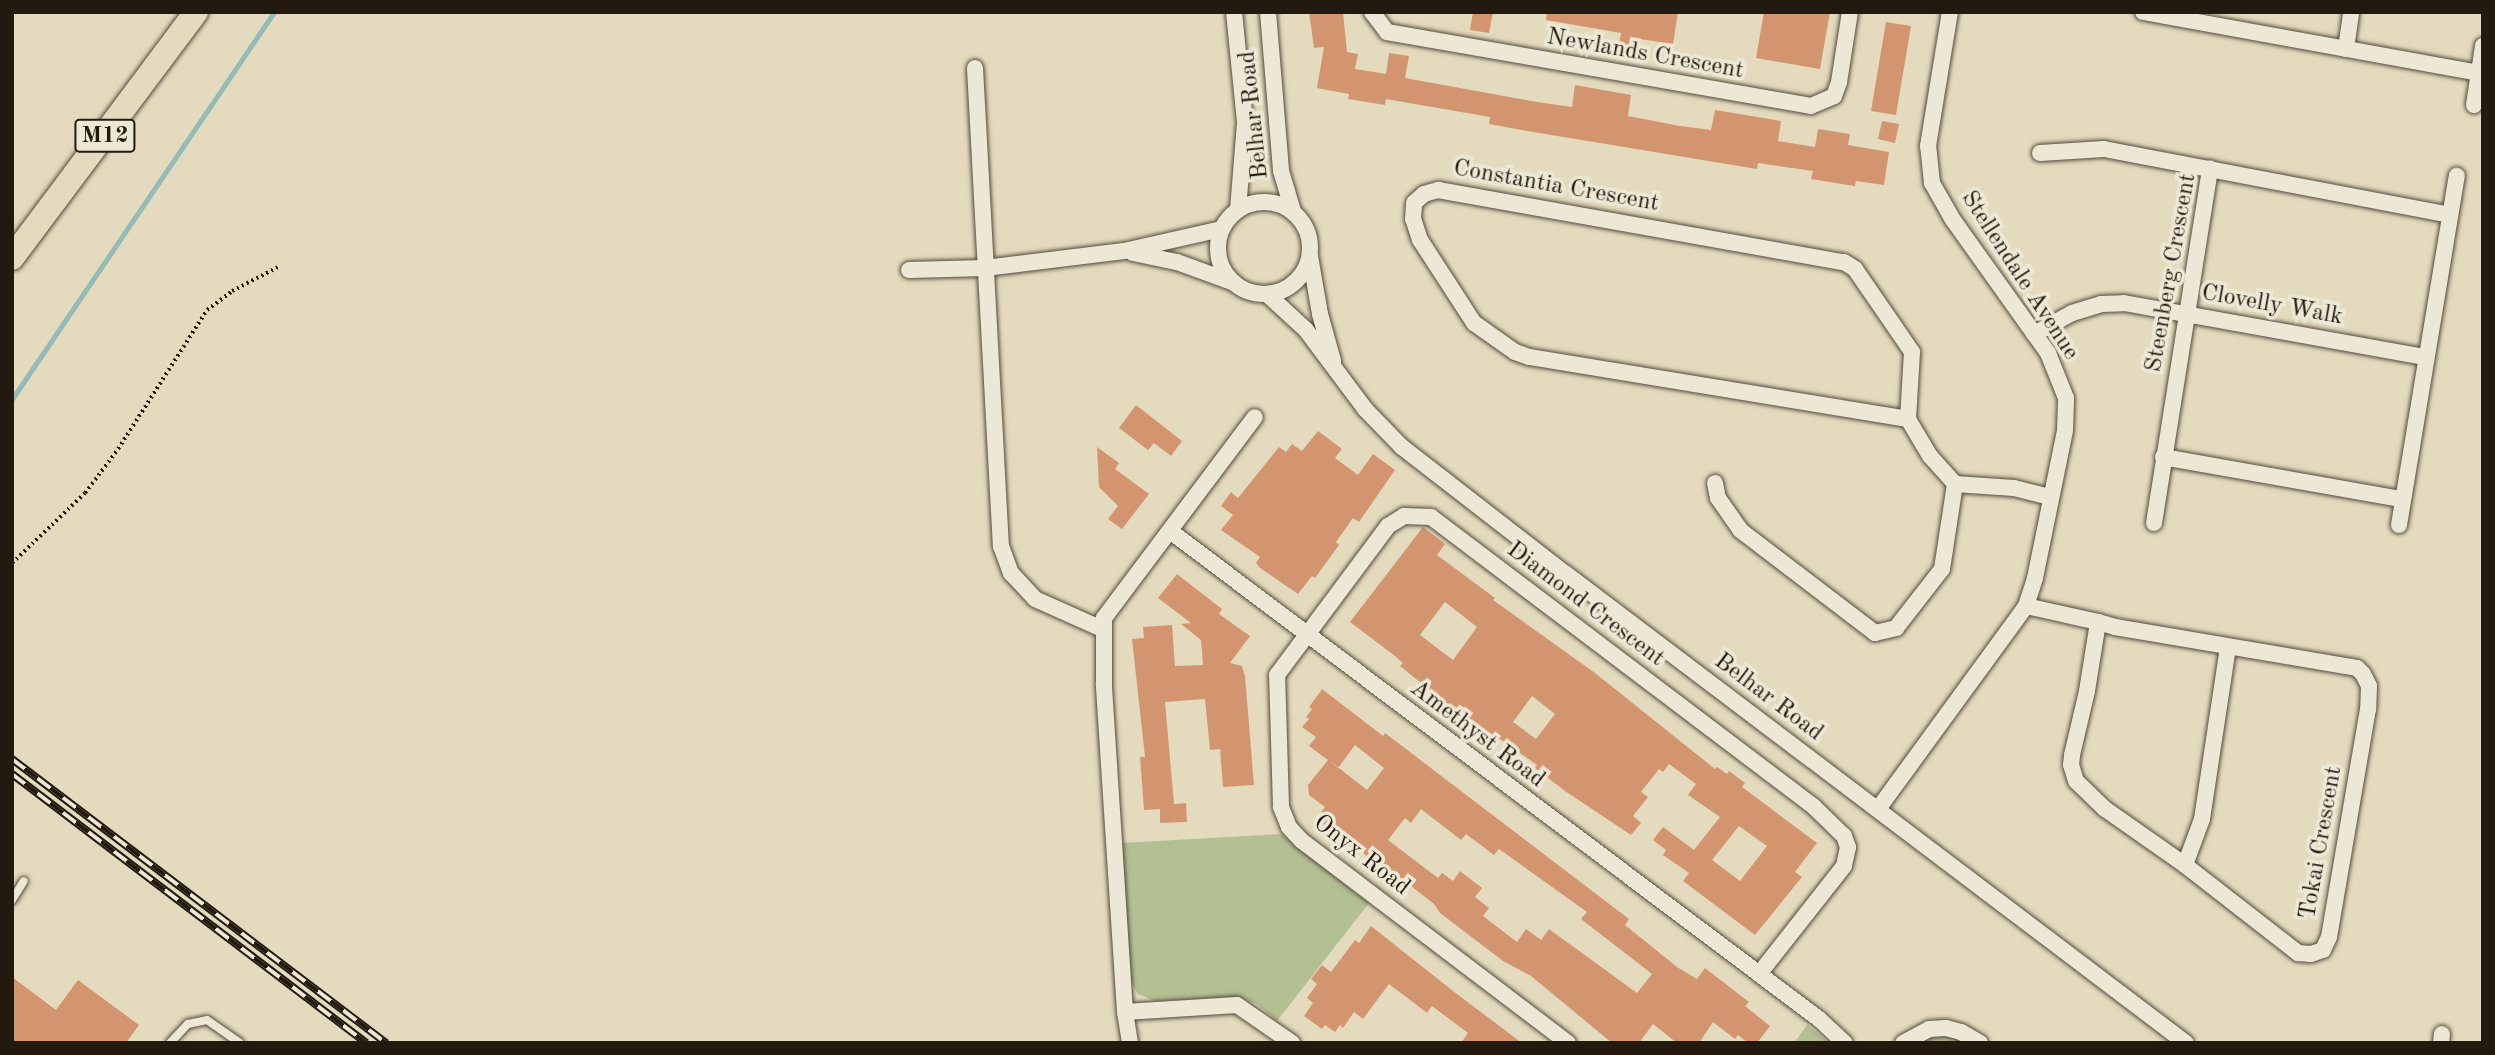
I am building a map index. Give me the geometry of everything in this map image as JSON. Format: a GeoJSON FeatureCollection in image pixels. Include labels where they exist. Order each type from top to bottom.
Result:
{"type":"FeatureCollection","features":[{"type":"Feature","properties":{"kind":"main road","name":"M12"},"geometry":{"type":"LineString","coordinates":[[12,258],[196,12]]}},
{"type":"Feature","properties":{"kind":"street","name":"Belhar Road"},"geometry":{"type":"LineString","coordinates":[[1234,12],[1245,123],[1238,210]]}},
{"type":"Feature","properties":{"kind":"street","name":"Belhar Road"},"geometry":{"type":"LineString","coordinates":[[1268,12],[1281,171],[1293,211]]}},
{"type":"Feature","properties":{"kind":"street","name":"Newlands Crescent"},"geometry":{"type":"LineString","coordinates":[[1372,12],[1387,32],[1811,106],[1834,96],[1839,82],[1850,12]]}},
{"type":"Feature","properties":{"kind":"street","name":"Stellendale Avenue"},"geometry":{"type":"LineString","coordinates":[[1878,810],[2026,606],[2035,578],[2065,430],[2066,398],[2048,353],[1953,220],[1932,183],[1928,146],[1950,12]]}},
{"type":"Feature","properties":{"kind":"street"},"geometry":{"type":"LineString","coordinates":[[2143,12],[2478,73]]}},
{"type":"Feature","properties":{"kind":"street"},"geometry":{"type":"LineString","coordinates":[[2346,49],[2351,12]]}},
{"type":"Feature","properties":{"kind":"street"},"geometry":{"type":"LineString","coordinates":[[2474,105],[2483,46]]}},
{"type":"Feature","properties":{"kind":"street"},"geometry":{"type":"LineString","coordinates":[[975,68],[1001,546],[1011,572],[1035,600],[1102,629]]}},
{"type":"Feature","properties":{"kind":"street"},"geometry":{"type":"LineString","coordinates":[[2040,153],[2104,149],[2210,168]]}},
{"type":"Feature","properties":{"kind":"street","name":"Steenberg Crescent"},"geometry":{"type":"LineString","coordinates":[[2154,523],[2210,168],[2449,215]]}},
{"type":"Feature","properties":{"kind":"street"},"geometry":{"type":"LineString","coordinates":[[2399,524],[2424,357],[2457,176]]}},
{"type":"Feature","properties":{"kind":"street","name":"Constantia Crescent"},"geometry":{"type":"LineString","coordinates":[[1438,190],[1844,262],[1855,269],[1912,352],[1908,419],[1529,357],[1516,352],[1474,323],[1420,240],[1413,219],[1414,203],[1424,194],[1438,190]]}},
{"type":"Feature","properties":{"kind":"street"},"geometry":{"type":"LineString","coordinates":[[1124,251],[1177,262],[1234,283],[1250,292],[1279,292],[1299,278],[1310,256],[1306,228],[1293,211],[1275,203],[1255,202],[1238,210],[1223,229],[1218,243],[1224,271],[1234,283]]}},
{"type":"Feature","properties":{"kind":"street"},"geometry":{"type":"LineString","coordinates":[[909,270],[985,268],[1124,251],[1223,229]]}},
{"type":"Feature","properties":{"kind":"street","name":"Belhar Road"},"geometry":{"type":"LineString","coordinates":[[1310,256],[1320,314],[1337,373]]}},
{"type":"Feature","properties":{"kind":"street","name":"Belhar Road"},"geometry":{"type":"LineString","coordinates":[[1267,294],[1306,330],[1365,409],[1402,447],[2186,1043]]}},
{"type":"Feature","properties":{"kind":"street","name":"Clovelly Walk"},"geometry":{"type":"LineString","coordinates":[[2034,334],[2072,313],[2101,304],[2124,303],[2424,357]]}},
{"type":"Feature","properties":{"kind":"street"},"geometry":{"type":"LineString","coordinates":[[1130,1043],[1125,1012],[1102,629],[1107,611],[1255,417]]}},
{"type":"Feature","properties":{"kind":"street"},"geometry":{"type":"LineString","coordinates":[[1908,419],[1930,456],[1955,484],[2014,488],[2050,497]]}},
{"type":"Feature","properties":{"kind":"street"},"geometry":{"type":"LineString","coordinates":[[2163,457],[2401,499]]}},
{"type":"Feature","properties":{"kind":"street"},"geometry":{"type":"LineString","coordinates":[[1715,484],[1718,498],[1740,530],[1875,633],[1896,628],[1942,569],[1955,484]]}},
{"type":"Feature","properties":{"kind":"street","name":"Diamond Crescent"},"geometry":{"type":"LineString","coordinates":[[1305,634],[1391,522],[1413,515],[1431,517],[1813,806],[1844,836],[1848,847],[1844,866],[1759,974]]}},
{"type":"Feature","properties":{"kind":"street","name":"Amethyst Road"},"geometry":{"type":"LineString","coordinates":[[1170,531],[1759,974],[1845,1043]]}},
{"type":"Feature","properties":{"kind":"street","name":"Tokai Crescent"},"geometry":{"type":"LineString","coordinates":[[2026,606],[2228,648],[2357,668],[2369,686],[2368,709],[2327,944],[2311,954],[2298,953],[2185,865],[2105,809],[2073,776],[2072,755],[2087,691],[2098,622]]}},
{"type":"Feature","properties":{"kind":"street","name":"Onyx Road"},"geometry":{"type":"LineString","coordinates":[[1305,634],[1280,668],[1276,681],[1281,807],[1289,827],[1312,849],[1568,1043]]}},
{"type":"Feature","properties":{"kind":"street"},"geometry":{"type":"LineString","coordinates":[[2185,865],[2202,819],[2228,648]]}},
{"type":"Feature","properties":{"kind":"street"},"geometry":{"type":"LineString","coordinates":[[1125,1012],[1237,1005],[1292,1043]]}},
{"type":"Feature","properties":{"kind":"street"},"geometry":{"type":"LineString","coordinates":[[1903,1043],[1929,1029],[1946,1028],[1961,1031],[1980,1043]]}},
{"type":"Feature","properties":{"kind":"lane"},"geometry":{"type":"LineString","coordinates":[[12,900],[24,881]]}},
{"type":"Feature","properties":{"kind":"lane"},"geometry":{"type":"LineString","coordinates":[[170,1043],[188,1024],[207,1020],[240,1043]]}},
{"type":"Feature","properties":{"kind":"path"},"geometry":{"type":"LineString","coordinates":[[12,563],[85,493],[118,449],[207,310],[232,290],[280,266]]}},
{"type":"Feature","properties":{"kind":"green space"},"geometry":{"type":"Polygon","coordinates":[[[1281,834],[1369,903],[1277,1021],[1257,1004],[1238,997],[1155,1001],[1138,994],[1131,982],[1122,843],[1281,834]]]}},
{"type":"Feature","properties":{"kind":"green space"},"geometry":{"type":"Polygon","coordinates":[[[1807,1025],[1829,1043],[1794,1043],[1807,1025]]]}},
{"type":"Feature","properties":{"kind":"green space"},"geometry":{"type":"Polygon","coordinates":[[[1947,1034],[1965,1043],[1920,1043],[1932,1035],[1947,1034]]]}},
{"type":"Feature","properties":{"kind":"building"},"geometry":{"type":"Polygon","coordinates":[[[1309,12],[1343,12],[1347,52],[1358,54],[1355,69],[1386,74],[1389,53],[1409,56],[1405,78],[1537,102],[1572,107],[1575,85],[1631,95],[1628,116],[1680,126],[1711,130],[1715,110],[1781,121],[1778,141],[1815,147],[1818,129],[1850,134],[1848,145],[1889,152],[1884,185],[1856,181],[1855,186],[1835,183],[1811,179],[1813,171],[1758,163],[1757,169],[1527,131],[1489,124],[1490,117],[1386,99],[1385,105],[1348,99],[1349,94],[1317,88],[1324,47],[1314,48],[1309,12]]]}},
{"type":"Feature","properties":{"kind":"building"},"geometry":{"type":"Polygon","coordinates":[[[1473,12],[1493,12],[1489,33],[1470,30],[1473,12]]]}},
{"type":"Feature","properties":{"kind":"building"},"geometry":{"type":"Polygon","coordinates":[[[1547,12],[1678,12],[1673,44],[1640,39],[1636,58],[1617,54],[1621,33],[1546,20],[1547,12]]]}},
{"type":"Feature","properties":{"kind":"building"},"geometry":{"type":"Polygon","coordinates":[[[1764,12],[1830,12],[1820,69],[1756,58],[1764,12]]]}},
{"type":"Feature","properties":{"kind":"building"},"geometry":{"type":"Polygon","coordinates":[[[1886,22],[1911,26],[1896,115],[1871,111],[1886,22]]]}},
{"type":"Feature","properties":{"kind":"building"},"geometry":{"type":"Polygon","coordinates":[[[1882,121],[1899,124],[1895,143],[1878,139],[1882,121]]]}},
{"type":"Feature","properties":{"kind":"building"},"geometry":{"type":"Polygon","coordinates":[[[1136,405],[1182,441],[1171,456],[1154,443],[1148,450],[1119,428],[1136,405]]]}},
{"type":"Feature","properties":{"kind":"building"},"geometry":{"type":"Polygon","coordinates":[[[1318,431],[1342,449],[1335,458],[1358,475],[1373,454],[1395,470],[1359,522],[1353,518],[1336,542],[1339,545],[1315,578],[1312,576],[1298,594],[1260,568],[1256,563],[1260,557],[1221,530],[1233,515],[1221,506],[1231,492],[1238,498],[1279,447],[1286,452],[1292,444],[1302,451],[1318,431]]]}},
{"type":"Feature","properties":{"kind":"building"},"geometry":{"type":"Polygon","coordinates":[[[1097,447],[1119,463],[1115,469],[1149,494],[1122,529],[1108,519],[1118,506],[1099,487],[1097,447]]]}},
{"type":"Feature","properties":{"kind":"building"},"geometry":{"type":"Polygon","coordinates":[[[1423,527],[1445,544],[1437,555],[1495,598],[1493,600],[1595,673],[1715,769],[1717,767],[1727,774],[1729,771],[1745,783],[1742,787],[1817,843],[1795,872],[1802,877],[1755,935],[1683,881],[1689,873],[1663,855],[1666,850],[1653,840],[1663,827],[1694,850],[1720,817],[1688,795],[1696,784],[1669,764],[1663,772],[1659,769],[1641,792],[1648,797],[1633,816],[1641,823],[1631,835],[1565,791],[1535,768],[1537,765],[1500,739],[1498,742],[1400,666],[1403,663],[1350,622],[1423,527]],[[1445,602],[1420,635],[1453,660],[1477,627],[1445,602]],[[1532,696],[1513,722],[1536,739],[1555,714],[1532,696]],[[1739,826],[1712,860],[1740,881],[1767,846],[1739,826]]]}},
{"type":"Feature","properties":{"kind":"building"},"geometry":{"type":"Polygon","coordinates":[[[1177,574],[1222,609],[1219,614],[1250,636],[1230,663],[1242,666],[1245,676],[1254,785],[1223,787],[1220,749],[1210,750],[1205,699],[1165,702],[1174,804],[1186,803],[1187,822],[1160,823],[1160,809],[1144,810],[1140,757],[1145,757],[1132,639],[1144,638],[1143,627],[1172,625],[1175,666],[1203,665],[1201,640],[1181,624],[1191,623],[1158,598],[1177,574]]]}},
{"type":"Feature","properties":{"kind":"building"},"geometry":{"type":"Polygon","coordinates":[[[1322,689],[1383,736],[1385,733],[1629,919],[1625,925],[1677,967],[1697,979],[1705,968],[1749,1002],[1745,1006],[1770,1026],[1757,1043],[1748,1043],[1738,1035],[1735,1039],[1713,1022],[1699,1043],[1677,1043],[1653,1024],[1639,1043],[1612,1043],[1531,976],[1503,961],[1440,913],[1434,904],[1374,857],[1372,860],[1348,841],[1345,844],[1317,818],[1325,807],[1309,795],[1308,785],[1328,760],[1309,746],[1316,737],[1302,727],[1309,719],[1306,717],[1312,709],[1309,707],[1322,689]],[[1355,745],[1338,768],[1367,790],[1384,768],[1355,745]],[[1421,809],[1411,823],[1405,818],[1388,840],[1438,878],[1442,873],[1453,881],[1460,871],[1482,888],[1475,897],[1489,908],[1483,916],[1517,942],[1526,929],[1541,940],[1549,929],[1637,993],[1652,974],[1581,919],[1587,912],[1499,849],[1494,855],[1466,834],[1461,840],[1421,809]]]}},
{"type":"Feature","properties":{"kind":"building"},"geometry":{"type":"Polygon","coordinates":[[[1371,926],[1522,1043],[1461,1043],[1468,1033],[1432,1006],[1427,1013],[1389,984],[1363,1019],[1354,1012],[1343,1028],[1340,1025],[1335,1032],[1325,1025],[1322,1029],[1304,1016],[1313,1003],[1307,998],[1317,984],[1311,979],[1322,965],[1331,972],[1355,940],[1359,943],[1371,926]]]}},
{"type":"Feature","properties":{"kind":"building"},"geometry":{"type":"Polygon","coordinates":[[[12,977],[56,1010],[78,980],[139,1025],[126,1043],[12,1043],[12,977]]]}},
{"type":"Feature","properties":{"kind":"waterway"},"geometry":{"type":"LineString","coordinates":[[12,399],[274,12]]}},
{"type":"Feature","properties":{"kind":"railway"},"geometry":{"type":"LineString","coordinates":[[12,759],[386,1043]]}},
{"type":"Feature","properties":{"kind":"railway"},"geometry":{"type":"LineString","coordinates":[[12,774],[367,1043]]}}]}
